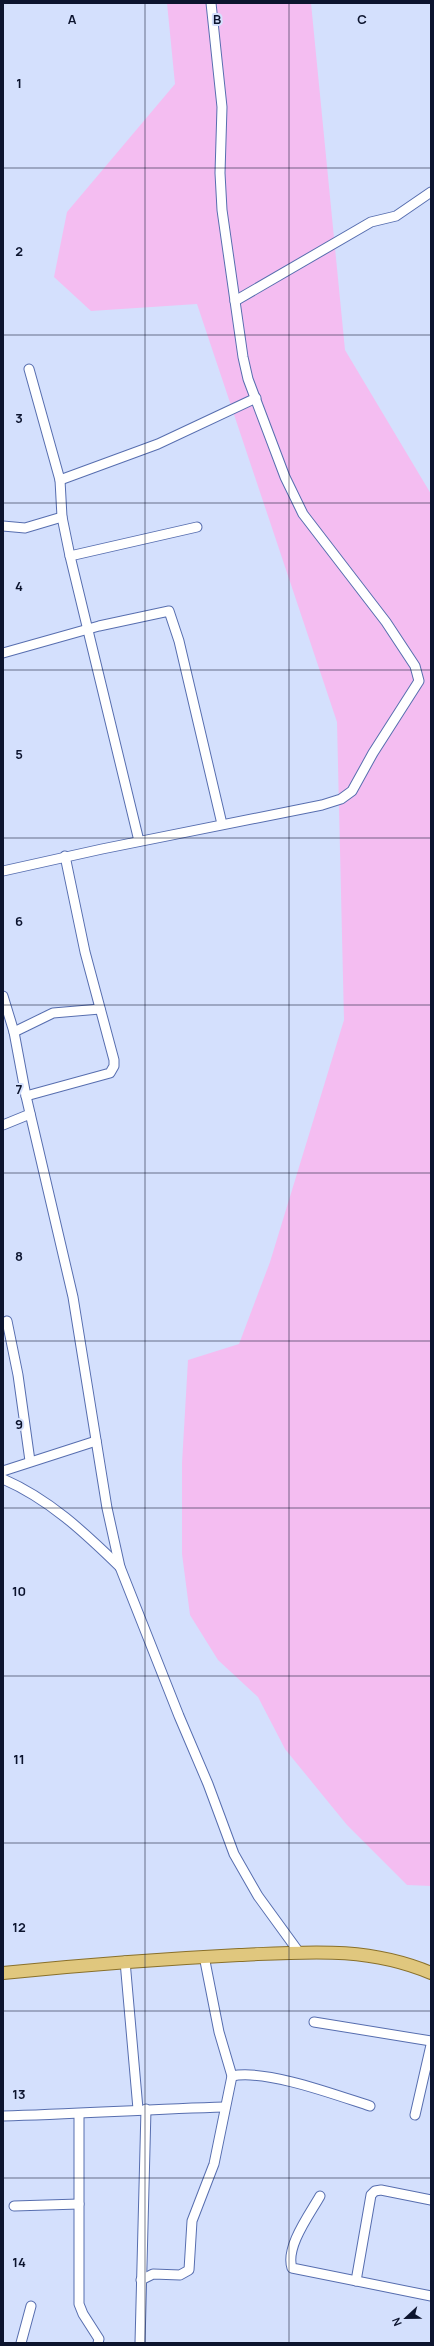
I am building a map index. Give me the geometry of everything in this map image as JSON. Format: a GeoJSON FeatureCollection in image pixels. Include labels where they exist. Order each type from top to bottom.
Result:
{"type":"FeatureCollection","features":[{"type":"Feature","properties":{"kind":"main road"},"geometry":{"type":"LineString","coordinates":[[3,1973],[125,1961],[298,1951],[351,1952],[388,1958],[431,1973]]}},
{"type":"Feature","properties":{"kind":"street"},"geometry":{"type":"LineString","coordinates":[[3,871],[65,856],[322,805],[347,796],[419,681],[416,666],[386,622],[303,514],[284,477],[242,357],[222,210],[220,173],[222,107],[211,3]]}},
{"type":"Feature","properties":{"kind":"street"},"geometry":{"type":"LineString","coordinates":[[235,301],[371,222],[396,216],[431,192]]}},
{"type":"Feature","properties":{"kind":"street"},"geometry":{"type":"LineString","coordinates":[[29,369],[60,480],[62,517],[70,556],[139,841]]}},
{"type":"Feature","properties":{"kind":"street"},"geometry":{"type":"LineString","coordinates":[[60,480],[158,444],[256,398]]}},
{"type":"Feature","properties":{"kind":"street"},"geometry":{"type":"LineString","coordinates":[[3,526],[24,528],[62,517]]}},
{"type":"Feature","properties":{"kind":"street"},"geometry":{"type":"LineString","coordinates":[[70,556],[197,527]]}},
{"type":"Feature","properties":{"kind":"street"},"geometry":{"type":"LineString","coordinates":[[3,653],[88,629],[167,610],[171,614],[222,824]]}},
{"type":"Feature","properties":{"kind":"street"},"geometry":{"type":"LineString","coordinates":[[26,1096],[110,1072],[114,1066],[114,1060],[85,952],[65,856]]}},
{"type":"Feature","properties":{"kind":"street"},"geometry":{"type":"LineString","coordinates":[[3,996],[7,1019],[14,1032],[30,1114],[73,1297],[96,1441],[120,1567],[179,1716],[208,1784],[236,1859],[258,1896],[298,1951]]}},
{"type":"Feature","properties":{"kind":"street"},"geometry":{"type":"LineString","coordinates":[[14,1032],[53,1013],[100,1009]]}},
{"type":"Feature","properties":{"kind":"street"},"geometry":{"type":"LineString","coordinates":[[3,1124],[30,1114]]}},
{"type":"Feature","properties":{"kind":"street"},"geometry":{"type":"LineString","coordinates":[[7,1322],[18,1375],[30,1461]]}},
{"type":"Feature","properties":{"kind":"street"},"geometry":{"type":"LineString","coordinates":[[3,1471],[30,1461],[96,1441]]}},
{"type":"Feature","properties":{"kind":"street"},"geometry":{"type":"LineString","coordinates":[[3,1479],[25,1488],[53,1506],[86,1534],[120,1567]]}},
{"type":"Feature","properties":{"kind":"street"},"geometry":{"type":"LineString","coordinates":[[141,2280],[152,2274],[180,2275],[189,2270],[192,2221],[214,2164],[232,2076],[219,2032],[204,1956]]}},
{"type":"Feature","properties":{"kind":"street"},"geometry":{"type":"LineString","coordinates":[[125,1961],[142,2109],[140,2343]]}},
{"type":"Feature","properties":{"kind":"street"},"geometry":{"type":"LineString","coordinates":[[314,2022],[431,2041]]}},
{"type":"Feature","properties":{"kind":"street"},"geometry":{"type":"LineString","coordinates":[[415,2115],[431,2045]]}},
{"type":"Feature","properties":{"kind":"street"},"geometry":{"type":"LineString","coordinates":[[232,2076],[252,2074],[321,2090],[370,2106]]}},
{"type":"Feature","properties":{"kind":"street"},"geometry":{"type":"LineString","coordinates":[[3,2116],[79,2114],[142,2109],[225,2107]]}},
{"type":"Feature","properties":{"kind":"street"},"geometry":{"type":"LineString","coordinates":[[79,2114],[79,2304],[83,2314],[102,2342]]}},
{"type":"Feature","properties":{"kind":"street"},"geometry":{"type":"LineString","coordinates":[[356,2281],[371,2195],[375,2191],[381,2190],[431,2200]]}},
{"type":"Feature","properties":{"kind":"street"},"geometry":{"type":"LineString","coordinates":[[320,2196],[297,2236],[290,2266],[293,2269],[431,2296]]}},
{"type":"Feature","properties":{"kind":"street"},"geometry":{"type":"LineString","coordinates":[[14,2206],[79,2204]]}},
{"type":"Feature","properties":{"kind":"street"},"geometry":{"type":"LineString","coordinates":[[21,2343],[31,2306]]}},
{"type":"Feature","properties":{"kind":"shaded area"},"geometry":{"type":"Polygon","coordinates":[[[167,3],[311,3],[345,350],[431,494],[431,1886],[407,1885],[347,1825],[285,1749],[258,1697],[218,1660],[190,1615],[182,1554],[182,1463],[188,1360],[239,1344],[270,1262],[344,1020],[337,722],[197,304],[91,311],[54,277],[67,212],[175,84],[167,3]]]}}]}
